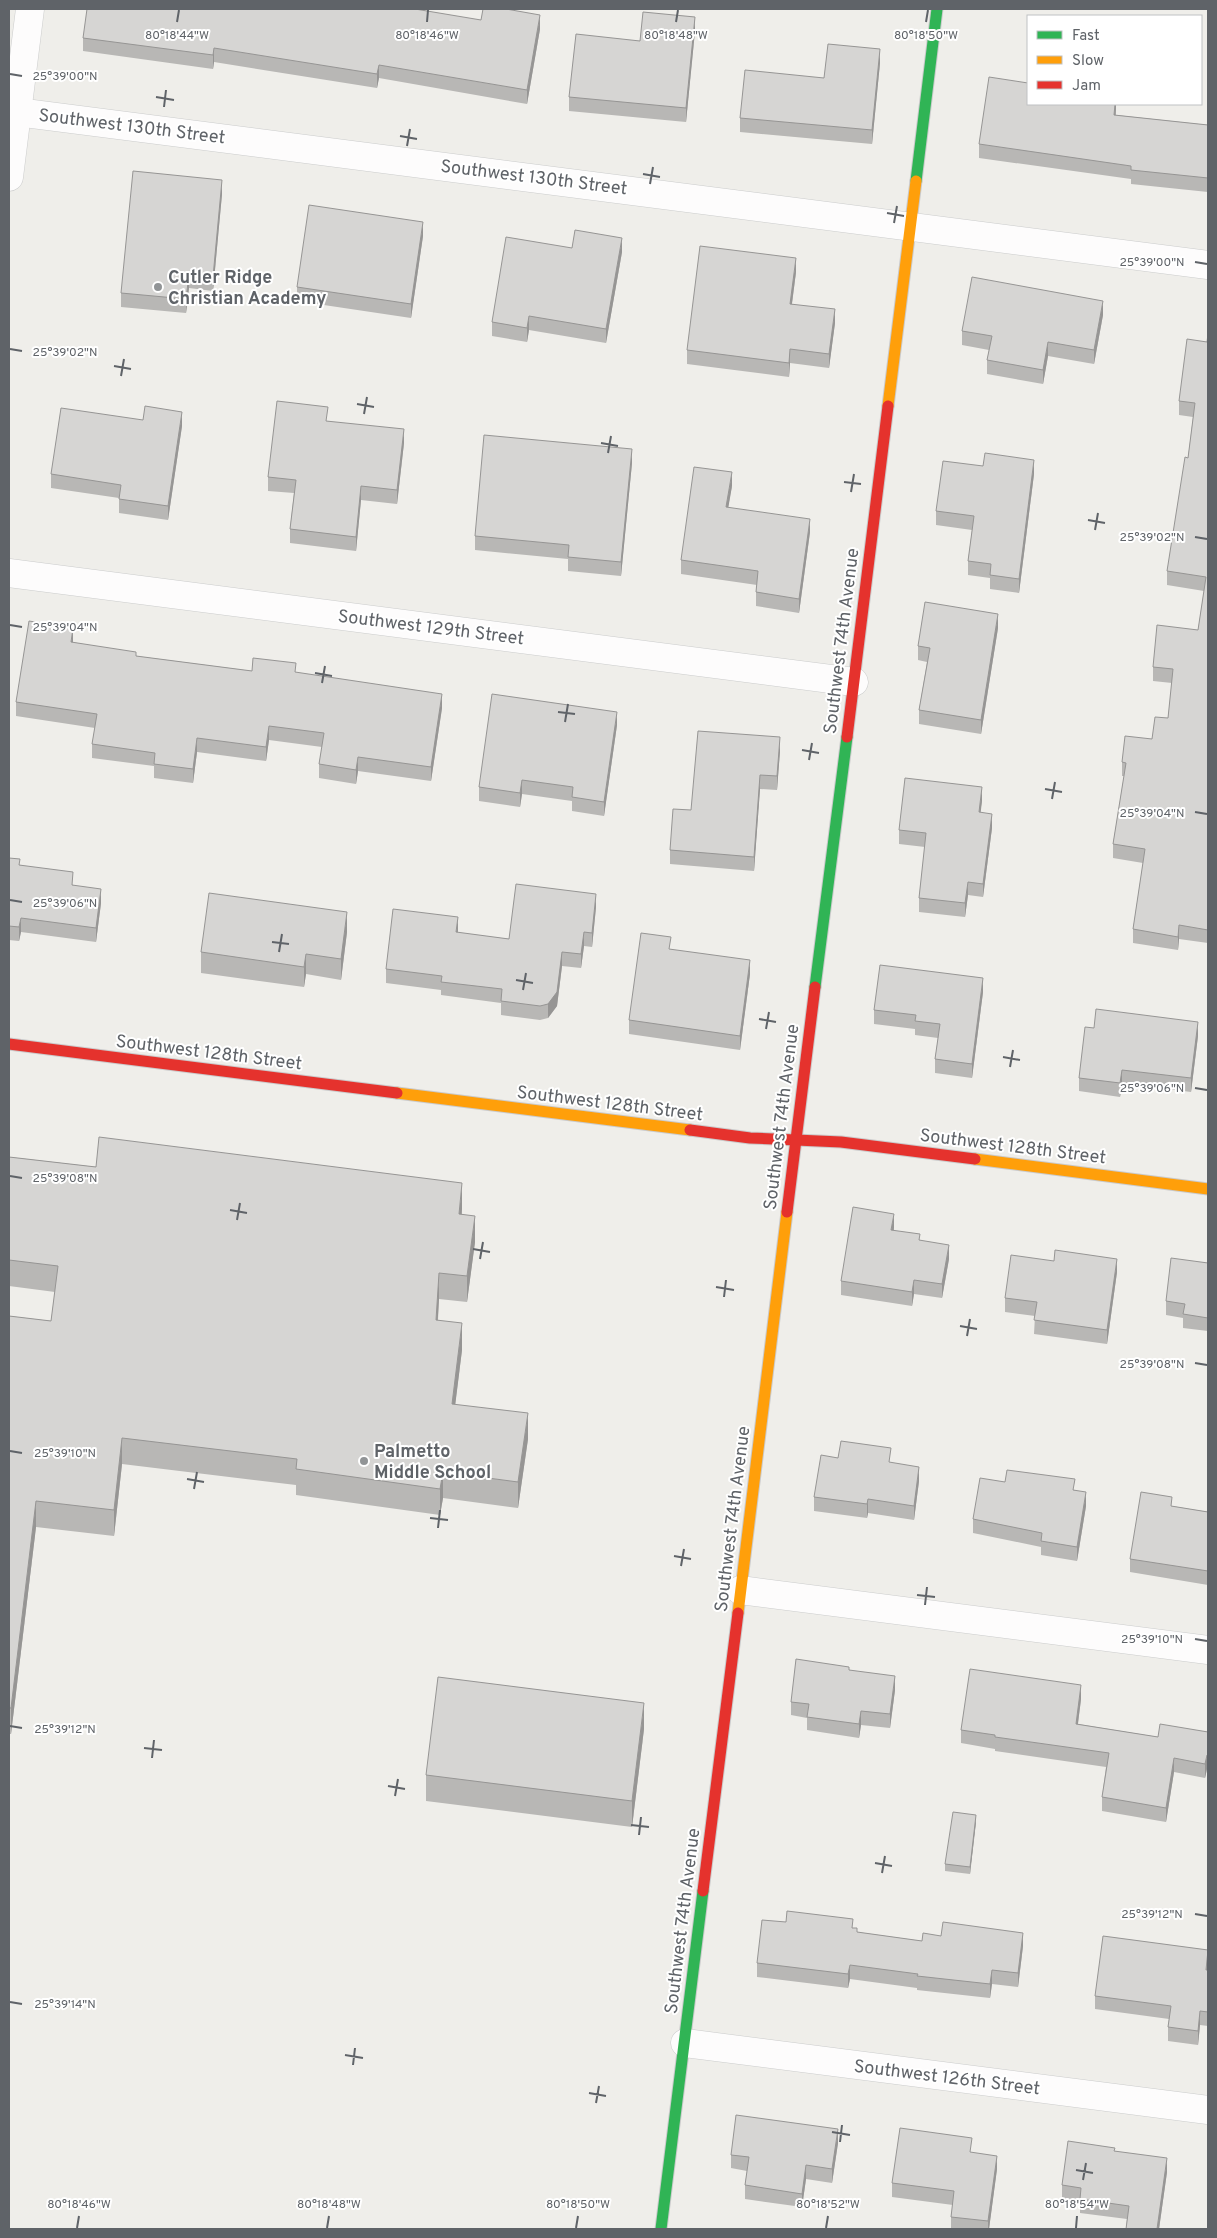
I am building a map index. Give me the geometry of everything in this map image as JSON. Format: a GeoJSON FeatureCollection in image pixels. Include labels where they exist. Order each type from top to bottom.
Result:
{"type":"FeatureCollection","features":[{"type":"Feature","properties":{"kind":"street"},"geometry":{"type":"LineString","coordinates":[[9,178],[13,111],[30,9]]}},
{"type":"Feature","properties":{"kind":"street","name":"Southwest 74th Avenue"},"geometry":{"type":"LineString","coordinates":[[661,2229],[937,9]]}},
{"type":"Feature","properties":{"kind":"street","name":"Southwest 130th Street"},"geometry":{"type":"LineString","coordinates":[[13,111],[1208,265]]}},
{"type":"Feature","properties":{"kind":"street","name":"Southwest 129th Street"},"geometry":{"type":"LineString","coordinates":[[9,573],[854,682]]}},
{"type":"Feature","properties":{"kind":"street","name":"Southwest 128th Street"},"geometry":{"type":"LineString","coordinates":[[9,1044],[750,1138],[850,1143],[1208,1189]]}},
{"type":"Feature","properties":{"kind":"street"},"geometry":{"type":"LineString","coordinates":[[740,1590],[1208,1650]]}},
{"type":"Feature","properties":{"kind":"street","name":"Southwest 126th Street"},"geometry":{"type":"LineString","coordinates":[[685,2043],[1208,2110]]}},
{"type":"Feature","properties":{"kind":"building"},"geometry":{"type":"Polygon","coordinates":[[[87,9],[415,9],[481,20],[483,9],[506,9],[540,15],[527,90],[379,65],[377,74],[214,48],[213,55],[83,38],[87,9]]]}},
{"type":"Feature","properties":{"kind":"building"},"geometry":{"type":"Polygon","coordinates":[[[643,12],[695,17],[686,108],[569,97],[576,34],[640,41],[643,12]]]}},
{"type":"Feature","properties":{"kind":"building"},"geometry":{"type":"Polygon","coordinates":[[[828,44],[880,49],[872,130],[740,118],[745,70],[824,78],[828,44]]]}},
{"type":"Feature","properties":{"kind":"building"},"geometry":{"type":"Polygon","coordinates":[[[989,77],[1027,83],[1027,105],[1115,105],[1114,115],[1208,125],[1208,178],[1131,170],[1131,166],[979,144],[989,77]]]}},
{"type":"Feature","properties":{"kind":"building"},"geometry":{"type":"Polygon","coordinates":[[[133,171],[222,180],[213,277],[189,274],[186,299],[121,293],[133,171]]]}},
{"type":"Feature","properties":{"kind":"building"},"geometry":{"type":"Polygon","coordinates":[[[309,205],[423,222],[411,304],[297,287],[309,205]]]}},
{"type":"Feature","properties":{"kind":"building"},"geometry":{"type":"Polygon","coordinates":[[[575,230],[622,238],[606,329],[529,316],[527,328],[492,322],[506,237],[572,248],[575,230]]]}},
{"type":"Feature","properties":{"kind":"building"},"geometry":{"type":"Polygon","coordinates":[[[700,246],[796,258],[790,304],[835,309],[829,354],[790,349],[789,363],[687,350],[700,246]]]}},
{"type":"Feature","properties":{"kind":"building"},"geometry":{"type":"Polygon","coordinates":[[[972,277],[1103,301],[1094,350],[1048,342],[1043,370],[987,360],[992,336],[962,331],[972,277]]]}},
{"type":"Feature","properties":{"kind":"building"},"geometry":{"type":"Polygon","coordinates":[[[1208,334],[1208,930],[1179,925],[1178,937],[1133,929],[1145,849],[1113,844],[1126,763],[1122,762],[1125,736],[1152,739],[1155,717],[1168,718],[1173,669],[1153,667],[1157,625],[1198,630],[1206,577],[1167,571],[1185,457],[1188,458],[1195,403],[1179,401],[1187,339],[1207,342],[1208,334]]]}},
{"type":"Feature","properties":{"kind":"building"},"geometry":{"type":"Polygon","coordinates":[[[277,401],[328,407],[326,421],[404,429],[397,490],[361,486],[356,537],[290,529],[296,480],[268,477],[277,401]]]}},
{"type":"Feature","properties":{"kind":"building"},"geometry":{"type":"Polygon","coordinates":[[[145,406],[182,412],[168,506],[119,499],[121,485],[51,474],[61,408],[143,420],[145,406]]]}},
{"type":"Feature","properties":{"kind":"building"},"geometry":{"type":"Polygon","coordinates":[[[484,435],[632,449],[621,562],[568,557],[569,545],[475,536],[484,435]]]}},
{"type":"Feature","properties":{"kind":"building"},"geometry":{"type":"Polygon","coordinates":[[[985,453],[1034,460],[1019,579],[990,575],[991,564],[968,561],[974,516],[936,511],[943,461],[983,466],[985,453]]]}},
{"type":"Feature","properties":{"kind":"building"},"geometry":{"type":"Polygon","coordinates":[[[694,467],[732,472],[726,507],[810,519],[799,599],[756,592],[758,571],[681,560],[694,467]]]}},
{"type":"Feature","properties":{"kind":"building"},"geometry":{"type":"Polygon","coordinates":[[[925,602],[998,614],[981,720],[919,710],[930,648],[918,646],[925,602]]]}},
{"type":"Feature","properties":{"kind":"building"},"geometry":{"type":"Polygon","coordinates":[[[29,621],[73,628],[71,642],[136,652],[136,656],[252,671],[253,658],[296,663],[295,672],[442,694],[431,767],[358,757],[356,770],[319,764],[324,733],[269,726],[266,747],[197,738],[193,769],[154,764],[155,753],[92,744],[97,714],[16,702],[29,621]]]}},
{"type":"Feature","properties":{"kind":"building"},"geometry":{"type":"Polygon","coordinates":[[[492,694],[617,712],[604,802],[572,797],[573,787],[522,780],[520,793],[479,787],[492,694]]]}},
{"type":"Feature","properties":{"kind":"building"},"geometry":{"type":"Polygon","coordinates":[[[698,731],[780,737],[777,776],[760,775],[754,857],[670,850],[673,809],[691,810],[698,731]]]}},
{"type":"Feature","properties":{"kind":"building"},"geometry":{"type":"Polygon","coordinates":[[[905,778],[982,787],[979,812],[992,814],[983,884],[968,882],[965,903],[919,898],[926,833],[899,830],[905,778]]]}},
{"type":"Feature","properties":{"kind":"building"},"geometry":{"type":"Polygon","coordinates":[[[9,858],[20,859],[19,865],[73,872],[72,885],[101,889],[96,928],[21,918],[19,927],[9,926],[9,858]]]}},
{"type":"Feature","properties":{"kind":"building"},"geometry":{"type":"Polygon","coordinates":[[[516,884],[596,894],[592,933],[584,932],[581,954],[562,952],[557,992],[548,1004],[540,1006],[501,1001],[502,989],[441,982],[442,976],[386,969],[393,909],[458,917],[456,932],[509,939],[516,884]]]}},
{"type":"Feature","properties":{"kind":"building"},"geometry":{"type":"Polygon","coordinates":[[[209,893],[347,912],[341,959],[306,954],[304,967],[201,952],[209,893]]]}},
{"type":"Feature","properties":{"kind":"building"},"geometry":{"type":"Polygon","coordinates":[[[641,933],[671,937],[669,949],[750,960],[740,1036],[629,1020],[641,933]]]}},
{"type":"Feature","properties":{"kind":"building"},"geometry":{"type":"Polygon","coordinates":[[[880,965],[983,978],[972,1064],[935,1059],[940,1024],[915,1021],[916,1015],[874,1010],[880,965]]]}},
{"type":"Feature","properties":{"kind":"building"},"geometry":{"type":"Polygon","coordinates":[[[1096,1009],[1198,1022],[1191,1078],[1122,1070],[1120,1083],[1079,1078],[1085,1027],[1094,1028],[1096,1009]]]}},
{"type":"Feature","properties":{"kind":"building"},"geometry":{"type":"Polygon","coordinates":[[[99,1137],[462,1183],[459,1214],[475,1216],[467,1276],[439,1273],[436,1320],[462,1323],[452,1404],[528,1413],[518,1482],[443,1472],[440,1489],[296,1469],[297,1459],[122,1438],[114,1510],[36,1501],[11,1708],[9,1708],[9,1316],[51,1321],[58,1266],[9,1260],[9,1157],[96,1167],[99,1137]]]}},
{"type":"Feature","properties":{"kind":"building"},"geometry":{"type":"Polygon","coordinates":[[[853,1207],[894,1214],[891,1230],[920,1234],[919,1240],[949,1245],[942,1284],[914,1280],[912,1292],[841,1281],[853,1207]]]}},
{"type":"Feature","properties":{"kind":"building"},"geometry":{"type":"Polygon","coordinates":[[[1055,1250],[1117,1259],[1107,1330],[1034,1320],[1037,1302],[1005,1298],[1011,1255],[1054,1261],[1055,1250]]]}},
{"type":"Feature","properties":{"kind":"building"},"geometry":{"type":"Polygon","coordinates":[[[1171,1258],[1208,1263],[1208,1318],[1183,1314],[1185,1304],[1166,1301],[1171,1258]]]}},
{"type":"Feature","properties":{"kind":"building"},"geometry":{"type":"Polygon","coordinates":[[[841,1441],[891,1448],[889,1462],[919,1467],[914,1506],[868,1499],[867,1504],[814,1497],[821,1455],[838,1458],[841,1441]]]}},
{"type":"Feature","properties":{"kind":"building"},"geometry":{"type":"Polygon","coordinates":[[[1007,1470],[1075,1479],[1073,1490],[1086,1492],[1077,1547],[1041,1541],[1042,1533],[973,1519],[980,1478],[1005,1482],[1007,1470]]]}},
{"type":"Feature","properties":{"kind":"building"},"geometry":{"type":"Polygon","coordinates":[[[1141,1492],[1172,1497],[1171,1506],[1208,1512],[1208,1571],[1130,1559],[1141,1492]]]}},
{"type":"Feature","properties":{"kind":"building"},"geometry":{"type":"Polygon","coordinates":[[[796,1659],[849,1667],[849,1670],[895,1676],[890,1714],[861,1711],[859,1724],[807,1717],[809,1704],[791,1702],[796,1659]]]}},
{"type":"Feature","properties":{"kind":"building"},"geometry":{"type":"Polygon","coordinates":[[[970,1669],[1081,1685],[1076,1724],[1158,1737],[1160,1724],[1208,1732],[1208,1755],[1205,1764],[1174,1758],[1166,1808],[1102,1797],[1109,1753],[995,1737],[995,1735],[961,1730],[970,1669]]]}},
{"type":"Feature","properties":{"kind":"building"},"geometry":{"type":"Polygon","coordinates":[[[438,1677],[644,1703],[632,1801],[426,1775],[438,1677]]]}},
{"type":"Feature","properties":{"kind":"building"},"geometry":{"type":"Polygon","coordinates":[[[953,1812],[976,1815],[970,1867],[945,1864],[953,1812]]]}},
{"type":"Feature","properties":{"kind":"building"},"geometry":{"type":"Polygon","coordinates":[[[787,1911],[853,1919],[852,1928],[857,1928],[857,1932],[922,1941],[923,1933],[941,1936],[943,1922],[1023,1933],[1018,1973],[992,1970],[990,1984],[917,1976],[918,1974],[850,1965],[848,1974],[757,1963],[762,1920],[786,1922],[787,1911]]]}},
{"type":"Feature","properties":{"kind":"building"},"geometry":{"type":"Polygon","coordinates":[[[1103,1936],[1208,1950],[1206,1970],[1208,1970],[1208,2012],[1200,2011],[1198,2031],[1168,2027],[1171,2006],[1095,1996],[1103,1936]]]}},
{"type":"Feature","properties":{"kind":"building"},"geometry":{"type":"Polygon","coordinates":[[[736,2115],[838,2129],[832,2169],[806,2165],[802,2194],[745,2185],[749,2157],[731,2155],[736,2115]]]}},
{"type":"Feature","properties":{"kind":"building"},"geometry":{"type":"Polygon","coordinates":[[[900,2128],[972,2138],[970,2152],[997,2156],[988,2221],[951,2217],[954,2191],[892,2183],[900,2128]]]}},
{"type":"Feature","properties":{"kind":"building"},"geometry":{"type":"Polygon","coordinates":[[[1068,2141],[1115,2148],[1114,2151],[1167,2158],[1157,2229],[1126,2229],[1129,2206],[1080,2199],[1081,2188],[1062,2185],[1068,2141]]]}},
{"type":"Feature","properties":{"kind":"traffic: fast"},"geometry":{"type":"LineString","coordinates":[[916,181],[937,9]]}},
{"type":"Feature","properties":{"kind":"traffic: fast"},"geometry":{"type":"LineString","coordinates":[[815,987],[847,737]]}},
{"type":"Feature","properties":{"kind":"traffic: fast"},"geometry":{"type":"LineString","coordinates":[[661,2229],[703,1891]]}},
{"type":"Feature","properties":{"kind":"traffic: slow"},"geometry":{"type":"LineString","coordinates":[[888,406],[916,181]]}},
{"type":"Feature","properties":{"kind":"traffic: slow"},"geometry":{"type":"LineString","coordinates":[[397,1093],[690,1130]]}},
{"type":"Feature","properties":{"kind":"traffic: slow"},"geometry":{"type":"LineString","coordinates":[[975,1159],[1208,1189]]}},
{"type":"Feature","properties":{"kind":"traffic: slow"},"geometry":{"type":"LineString","coordinates":[[738,1613],[787,1212]]}},
{"type":"Feature","properties":{"kind":"traffic: jam"},"geometry":{"type":"LineString","coordinates":[[847,737],[888,406]]}},
{"type":"Feature","properties":{"kind":"traffic: jam"},"geometry":{"type":"LineString","coordinates":[[787,1212],[815,987]]}},
{"type":"Feature","properties":{"kind":"traffic: jam"},"geometry":{"type":"LineString","coordinates":[[9,1044],[397,1093]]}},
{"type":"Feature","properties":{"kind":"traffic: jam"},"geometry":{"type":"LineString","coordinates":[[690,1130],[750,1138],[841,1142],[975,1159]]}},
{"type":"Feature","properties":{"kind":"traffic: jam"},"geometry":{"type":"LineString","coordinates":[[703,1891],[738,1613]]}},
{"type":"Feature","properties":{"kind":"place","name":"Cutler Ridge Christian Academy"},"geometry":{"type":"Point","coordinates":[158,287]}},
{"type":"Feature","properties":{"kind":"place","name":"Palmetto Middle School"},"geometry":{"type":"Point","coordinates":[364,1461]}}]}
